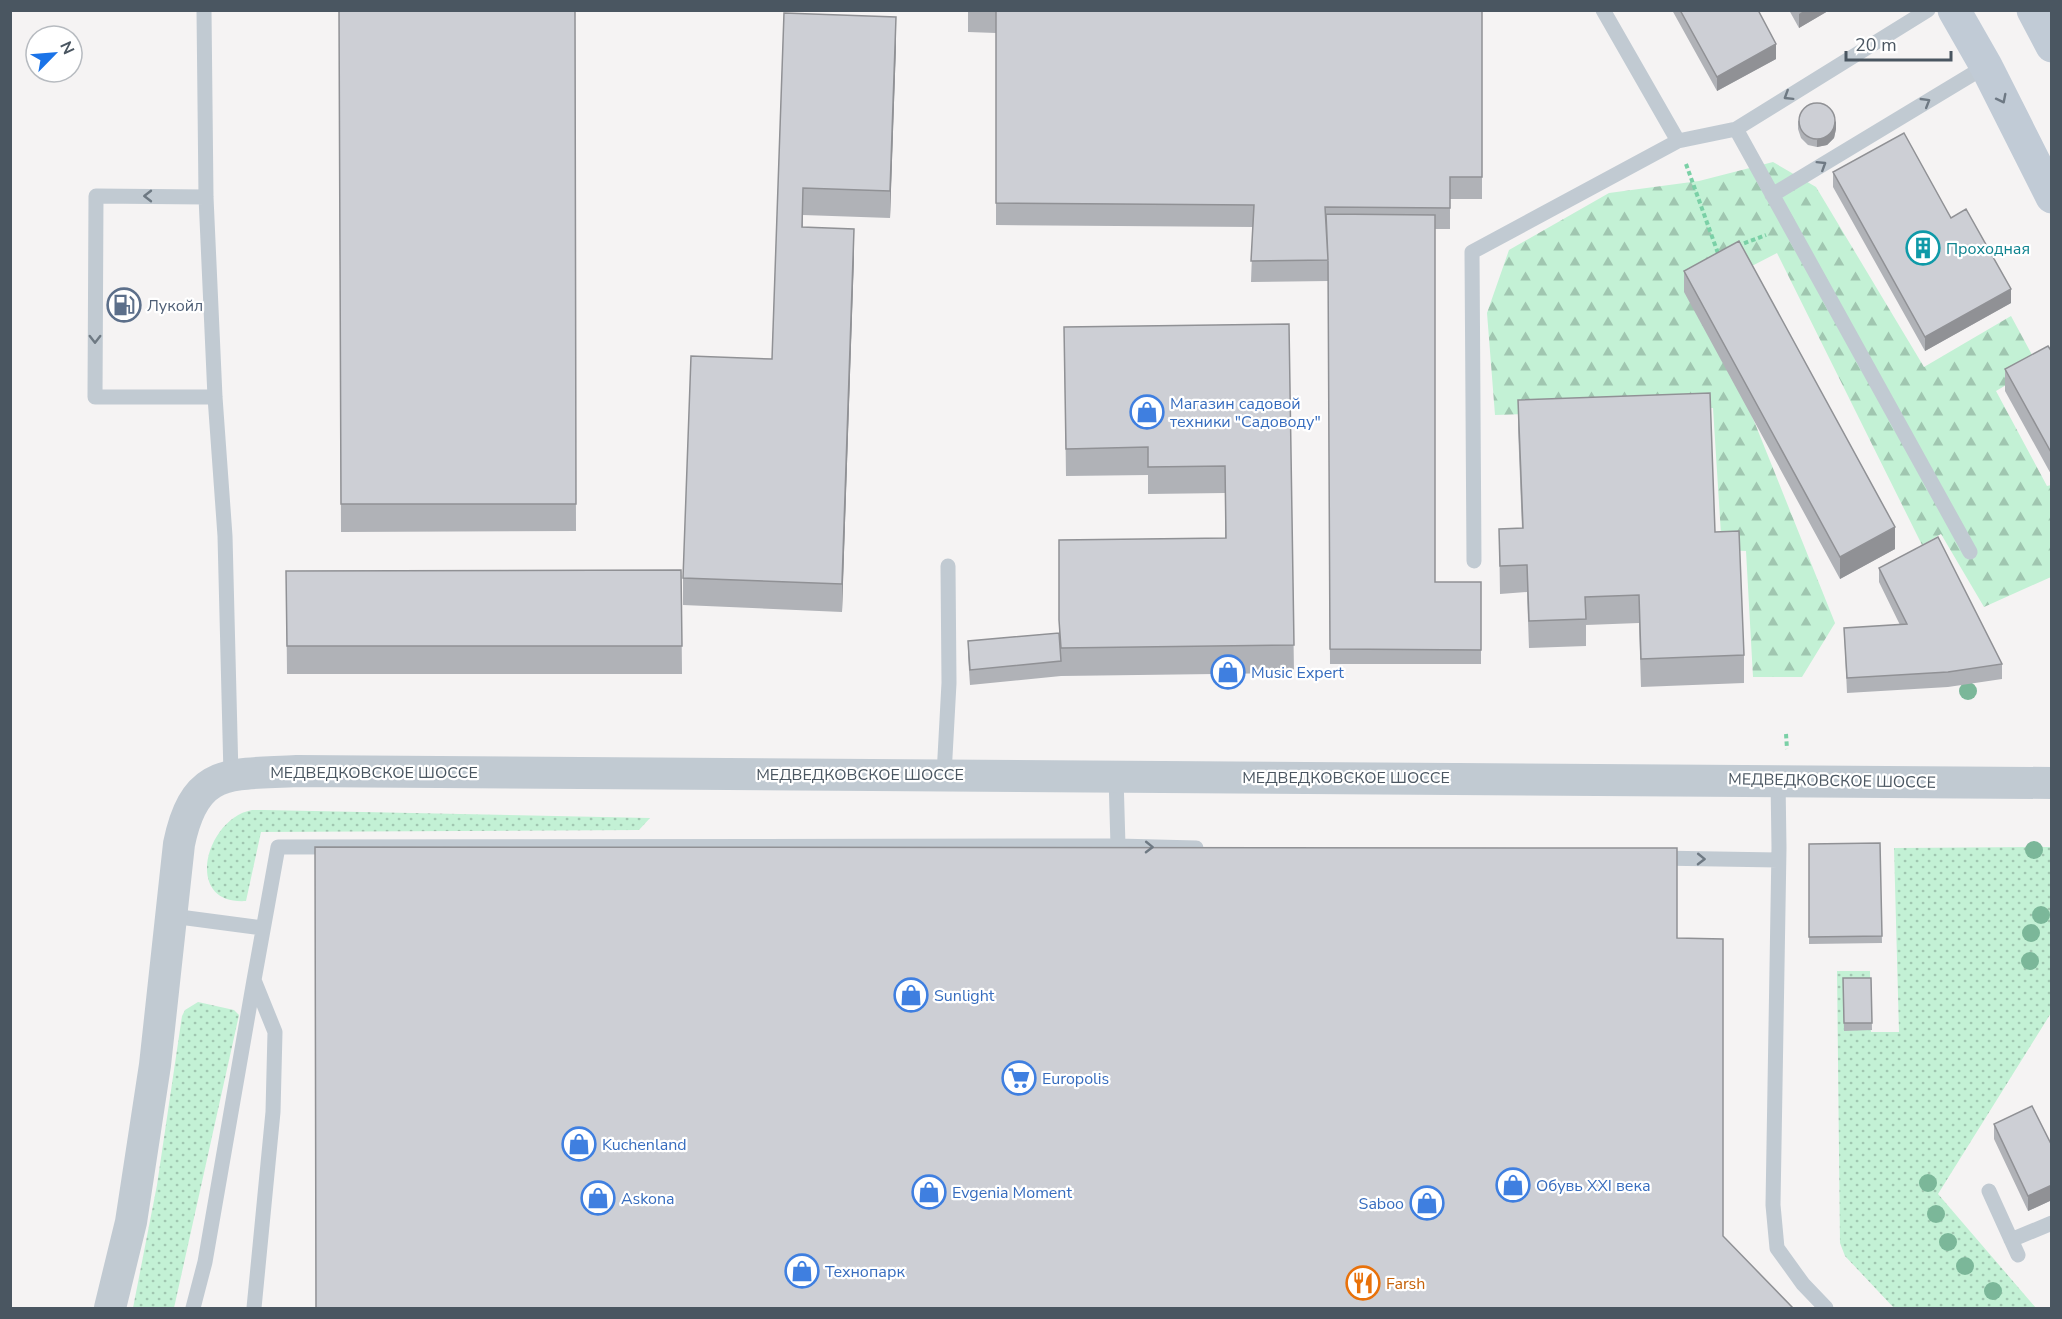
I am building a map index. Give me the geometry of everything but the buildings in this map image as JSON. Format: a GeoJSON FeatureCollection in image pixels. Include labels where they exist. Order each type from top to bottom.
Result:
{"type":"FeatureCollection","features":[{"type":"Feature","properties":{"kind":"main road"},"geometry":{"type":"LineString","coordinates":[[1954,10],[1986,66],[2052,197]]}},
{"type":"Feature","properties":{"kind":"main road"},"geometry":{"type":"LineString","coordinates":[[2033,10],[2052,46]]}},
{"type":"Feature","properties":{"kind":"street","name":"МЕДВЕДКОВСКОЕ ШОССЕ"},"geometry":{"type":"LineString","coordinates":[[110,1308],[132,1211],[155,1065],[179,844],[184,819],[194,799],[211,783],[231,775],[297,771],[1778,779],[2052,783]]}},
{"type":"Feature","properties":{"kind":"lane"},"geometry":{"type":"LineString","coordinates":[[204,10],[207,197],[215,397],[225,536],[231,775]]}},
{"type":"Feature","properties":{"kind":"lane"},"geometry":{"type":"LineString","coordinates":[[1603,10],[1678,141]]}},
{"type":"Feature","properties":{"kind":"lane"},"geometry":{"type":"LineString","coordinates":[[1474,561],[1472,252],[1678,141],[1736,129],[1928,10]]}},
{"type":"Feature","properties":{"kind":"lane"},"geometry":{"type":"LineString","coordinates":[[1772,195],[1986,66]]}},
{"type":"Feature","properties":{"kind":"lane"},"geometry":{"type":"LineString","coordinates":[[1736,129],[1970,552]]}},
{"type":"Feature","properties":{"kind":"lane"},"geometry":{"type":"LineString","coordinates":[[207,197],[96,196],[95,397],[215,397]]}},
{"type":"Feature","properties":{"kind":"lane"},"geometry":{"type":"LineString","coordinates":[[944,775],[949,683],[948,566]]}},
{"type":"Feature","properties":{"kind":"lane"},"geometry":{"type":"LineString","coordinates":[[1116,777],[1118,879]]}},
{"type":"Feature","properties":{"kind":"lane"},"geometry":{"type":"LineString","coordinates":[[1778,779],[1773,1205],[1777,1248],[1803,1284],[1826,1308]]}},
{"type":"Feature","properties":{"kind":"lane"},"geometry":{"type":"LineString","coordinates":[[193,1308],[205,1262],[278,847],[1118,846],[1214,848]]}},
{"type":"Feature","properties":{"kind":"lane"},"geometry":{"type":"LineString","coordinates":[[1646,857],[1778,860]]}},
{"type":"Feature","properties":{"kind":"lane"},"geometry":{"type":"LineString","coordinates":[[172,916],[263,928]]}},
{"type":"Feature","properties":{"kind":"lane"},"geometry":{"type":"LineString","coordinates":[[254,980],[276,1032],[273,1112],[254,1308]]}},
{"type":"Feature","properties":{"kind":"lane"},"geometry":{"type":"LineString","coordinates":[[1989,1191],[2018,1255]]}},
{"type":"Feature","properties":{"kind":"lane"},"geometry":{"type":"LineString","coordinates":[[2011,1240],[2052,1223]]}},
{"type":"Feature","properties":{"kind":"path"},"geometry":{"type":"LineString","coordinates":[[1678,141],[1722,262]]}},
{"type":"Feature","properties":{"kind":"path"},"geometry":{"type":"LineString","coordinates":[[1718,254],[1789,225]]}},
{"type":"Feature","properties":{"kind":"green space"},"geometry":{"type":"Polygon","coordinates":[[[1773,162],[1816,187],[1924,367],[2011,316],[2038,366],[1996,391],[2047,486],[2051,485],[2051,577],[1984,607],[1941,534],[1922,545],[1777,253],[1694,296],[1754,421],[1835,623],[1802,677],[1753,677],[1746,551],[1722,550],[1713,408],[1495,415],[1487,313],[1509,250],[1609,193],[1699,181],[1773,162]]]}},
{"type":"Feature","properties":{"kind":"green space"},"geometry":{"type":"Polygon","coordinates":[[[252,810],[650,818],[639,830],[261,832],[246,901],[226,899],[213,890],[208,876],[208,860],[213,843],[223,828],[236,816],[252,810]]]}},
{"type":"Feature","properties":{"kind":"green space"},"geometry":{"type":"Polygon","coordinates":[[[2051,847],[2051,1013],[1938,1194],[2036,1308],[1894,1308],[1845,1256],[1840,1243],[1837,971],[1870,971],[1871,1032],[1899,1032],[1894,848],[2051,847]]]}},
{"type":"Feature","properties":{"kind":"green space"},"geometry":{"type":"Polygon","coordinates":[[[198,1002],[234,1010],[239,1015],[174,1308],[133,1308],[157,1185],[182,1016],[185,1010],[198,1002]]]}},
{"type":"Feature","properties":{"kind":"place","name":"Проходная"},"geometry":{"type":"Point","coordinates":[1923,248]}},
{"type":"Feature","properties":{"kind":"place","name":"Лукойл"},"geometry":{"type":"Point","coordinates":[124,305]}},
{"type":"Feature","properties":{"kind":"place","name":"Магазин садовой техники \"Садоводу\""},"geometry":{"type":"Point","coordinates":[1147,412]}},
{"type":"Feature","properties":{"kind":"place","name":"Music Expert"},"geometry":{"type":"Point","coordinates":[1228,672]}},
{"type":"Feature","properties":{"kind":"place","name":"Sunlight"},"geometry":{"type":"Point","coordinates":[911,995]}},
{"type":"Feature","properties":{"kind":"place","name":"Europolis"},"geometry":{"type":"Point","coordinates":[1019,1078]}},
{"type":"Feature","properties":{"kind":"place","name":"Kuchenland"},"geometry":{"type":"Point","coordinates":[579,1144]}},
{"type":"Feature","properties":{"kind":"place","name":"Обувь XXI века"},"geometry":{"type":"Point","coordinates":[1513,1185]}},
{"type":"Feature","properties":{"kind":"place","name":"Evgenia Moment"},"geometry":{"type":"Point","coordinates":[929,1192]}},
{"type":"Feature","properties":{"kind":"place","name":"Askona"},"geometry":{"type":"Point","coordinates":[598,1198]}},
{"type":"Feature","properties":{"kind":"place","name":"Saboo"},"geometry":{"type":"Point","coordinates":[1427,1203]}},
{"type":"Feature","properties":{"kind":"place","name":"Технопарк"},"geometry":{"type":"Point","coordinates":[802,1271]}},
{"type":"Feature","properties":{"kind":"place","name":"Farsh"},"geometry":{"type":"Point","coordinates":[1363,1283]}}]}
